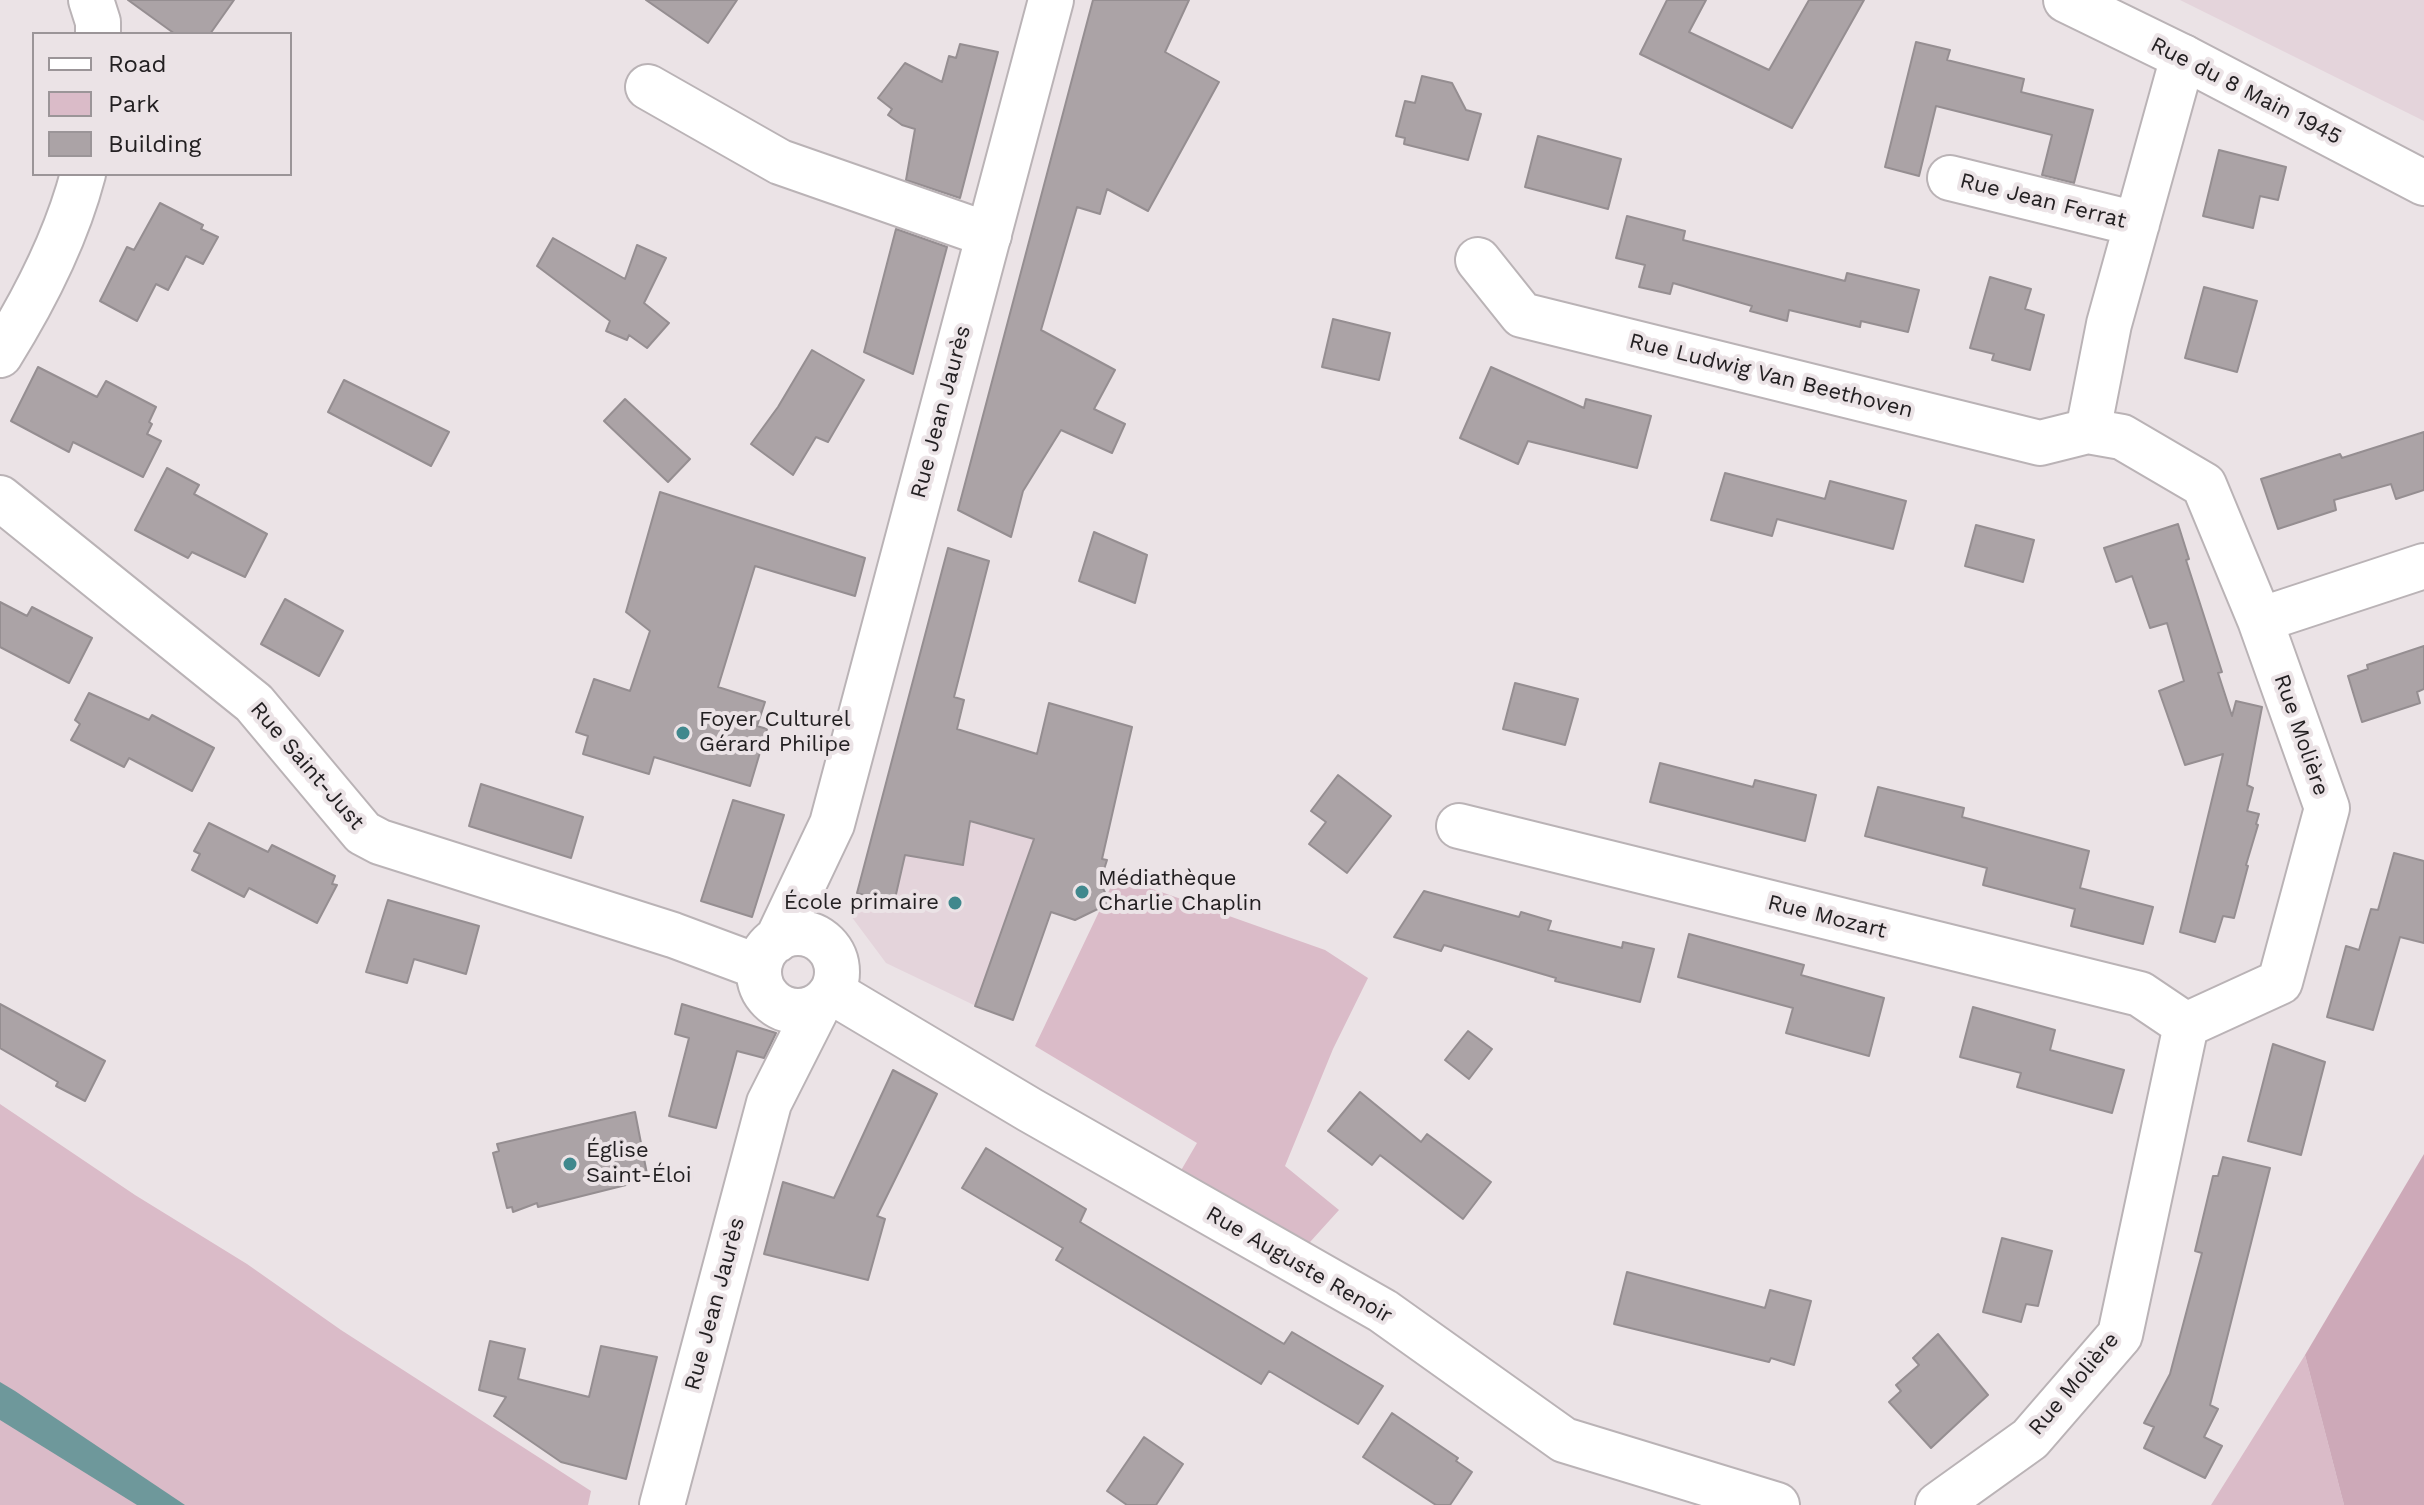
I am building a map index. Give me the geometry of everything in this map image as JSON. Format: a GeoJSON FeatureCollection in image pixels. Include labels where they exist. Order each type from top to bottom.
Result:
{"type":"FeatureCollection","features":[{"type":"Feature","properties":{"kind":"street"},"geometry":{"type":"LineString","coordinates":[[91,0],[98,32]]}},
{"type":"Feature","properties":{"kind":"street","name":"Rue Jean Jaurès"},"geometry":{"type":"LineString","coordinates":[[832,824],[1051,0]]}},
{"type":"Feature","properties":{"kind":"street","name":"Rue du 8 Main 1945"},"geometry":{"type":"LineString","coordinates":[[2066,0],[2183,57],[2424,183]]}},
{"type":"Feature","properties":{"kind":"street"},"geometry":{"type":"LineString","coordinates":[[2088,431],[2109,324],[2183,57]]}},
{"type":"Feature","properties":{"kind":"street"},"geometry":{"type":"LineString","coordinates":[[648,87],[780,162],[989,235]]}},
{"type":"Feature","properties":{"kind":"street"},"geometry":{"type":"LineString","coordinates":[[0,355],[34,299],[76,199],[82,176]]}},
{"type":"Feature","properties":{"kind":"street","name":"Rue Jean Ferrat"},"geometry":{"type":"LineString","coordinates":[[1950,178],[2137,224]]}},
{"type":"Feature","properties":{"kind":"street","name":"Rue Ludwig Van Beethoven"},"geometry":{"type":"LineString","coordinates":[[1478,260],[1522,315],[2040,443],[2088,431]]}},
{"type":"Feature","properties":{"kind":"street","name":"Rue Molière"},"geometry":{"type":"LineString","coordinates":[[1938,1505],[2030,1439],[2120,1335],[2186,1025],[2280,982],[2327,808],[2260,620],[2204,485],[2122,437],[2088,431]]}},
{"type":"Feature","properties":{"kind":"street","name":"Rue Saint-Just"},"geometry":{"type":"LineString","coordinates":[[0,498],[254,703],[363,833],[380,842],[673,935],[792,982]]}},
{"type":"Feature","properties":{"kind":"street"},"geometry":{"type":"LineString","coordinates":[[2260,620],[2424,566]]}},
{"type":"Feature","properties":{"kind":"street"},"geometry":{"type":"LineString","coordinates":[[792,982],[789,934],[802,933],[826,945],[832,824]]}},
{"type":"Feature","properties":{"kind":"street"},"geometry":{"type":"LineString","coordinates":[[792,982],[832,824]]}},
{"type":"Feature","properties":{"kind":"street","name":"Rue Mozart"},"geometry":{"type":"LineString","coordinates":[[1459,826],[2140,994],[2186,1025]]}},
{"type":"Feature","properties":{"kind":"street","name":"Rue Jean Jaurès"},"geometry":{"type":"LineString","coordinates":[[662,1505],[769,1103],[792,982]]}},
{"type":"Feature","properties":{"kind":"street","name":"Rue Auguste Renoir"},"geometry":{"type":"LineString","coordinates":[[792,982],[1030,1110],[1383,1311],[1564,1440],[1777,1505]]}},
{"type":"Feature","properties":{"kind":"shaded area"},"geometry":{"type":"Polygon","coordinates":[[[2180,0],[2424,0],[2424,121],[2180,0]]]}},
{"type":"Feature","properties":{"kind":"shaded area","name":"École primaire"},"geometry":{"type":"Polygon","coordinates":[[[882,798],[1074,850],[1045,928],[978,1007],[886,963],[851,916],[882,798]]]}},
{"type":"Feature","properties":{"kind":"shaded area"},"geometry":{"type":"Polygon","coordinates":[[[2424,1154],[2424,1505],[2344,1505],[2305,1355],[2424,1154]]]}},
{"type":"Feature","properties":{"kind":"green space"},"geometry":{"type":"Polygon","coordinates":[[[1116,876],[1325,950],[1368,978],[1333,1049],[1285,1166],[1339,1210],[1301,1252],[1176,1179],[1197,1143],[1035,1046],[1116,876]]]}},
{"type":"Feature","properties":{"kind":"green space"},"geometry":{"type":"Polygon","coordinates":[[[0,1104],[591,1491],[588,1505],[0,1505],[0,1104]]]}},
{"type":"Feature","properties":{"kind":"green space"},"geometry":{"type":"Polygon","coordinates":[[[2305,1355],[2344,1505],[2211,1505],[2305,1355]]]}},
{"type":"Feature","properties":{"kind":"water"},"geometry":{"type":"Polygon","coordinates":[[[0,1382],[185,1505],[137,1505],[0,1420],[0,1382]]]}},
{"type":"Feature","properties":{"kind":"building"},"geometry":{"type":"Polygon","coordinates":[[[128,0],[234,0],[211,32],[172,32],[128,0]]]}},
{"type":"Feature","properties":{"kind":"building"},"geometry":{"type":"Polygon","coordinates":[[[646,0],[737,0],[708,43],[646,0]]]}},
{"type":"Feature","properties":{"kind":"building"},"geometry":{"type":"Polygon","coordinates":[[[1093,0],[1189,0],[1165,52],[1219,82],[1148,211],[1107,189],[1100,214],[1077,207],[1041,330],[1115,370],[1094,409],[1125,424],[1112,453],[1061,430],[1023,491],[1011,537],[958,510],[1093,0]]]}},
{"type":"Feature","properties":{"kind":"building"},"geometry":{"type":"Polygon","coordinates":[[[1667,0],[1706,0],[1689,32],[1769,70],[1809,0],[1864,0],[1792,128],[1640,54],[1667,0]]]}},
{"type":"Feature","properties":{"kind":"building"},"geometry":{"type":"Polygon","coordinates":[[[1916,42],[1950,50],[1947,60],[2024,79],[2021,92],[2093,110],[2074,183],[2042,175],[2052,135],[1936,106],[1919,176],[1885,167],[1916,42]]]}},
{"type":"Feature","properties":{"kind":"building"},"geometry":{"type":"Polygon","coordinates":[[[960,44],[998,52],[960,198],[906,180],[915,129],[902,125],[888,115],[892,109],[878,98],[905,63],[942,82],[949,56],[956,58],[960,44]]]}},
{"type":"Feature","properties":{"kind":"building"},"geometry":{"type":"Polygon","coordinates":[[[1422,76],[1452,83],[1466,110],[1481,114],[1468,160],[1404,144],[1405,138],[1396,136],[1405,101],[1415,103],[1422,76]]]}},
{"type":"Feature","properties":{"kind":"building"},"geometry":{"type":"Polygon","coordinates":[[[1538,136],[1621,159],[1608,209],[1525,187],[1538,136]]]}},
{"type":"Feature","properties":{"kind":"building"},"geometry":{"type":"Polygon","coordinates":[[[2219,150],[2286,167],[2278,200],[2260,196],[2253,228],[2203,216],[2219,150]]]}},
{"type":"Feature","properties":{"kind":"building"},"geometry":{"type":"Polygon","coordinates":[[[160,203],[203,225],[201,229],[218,237],[203,264],[186,256],[168,290],[156,284],[137,321],[100,301],[127,247],[134,250],[160,203]]]}},
{"type":"Feature","properties":{"kind":"building"},"geometry":{"type":"Polygon","coordinates":[[[1627,216],[1685,231],[1683,240],[1845,281],[1847,273],[1919,290],[1908,332],[1861,321],[1860,327],[1789,310],[1787,321],[1750,311],[1752,306],[1673,283],[1670,294],[1639,287],[1645,265],[1616,258],[1627,216]]]}},
{"type":"Feature","properties":{"kind":"building"},"geometry":{"type":"Polygon","coordinates":[[[896,229],[947,247],[913,374],[864,352],[896,229]]]}},
{"type":"Feature","properties":{"kind":"building"},"geometry":{"type":"Polygon","coordinates":[[[553,238],[625,279],[637,245],[666,258],[644,303],[669,323],[647,348],[629,335],[627,340],[606,331],[610,321],[537,266],[553,238]]]}},
{"type":"Feature","properties":{"kind":"building"},"geometry":{"type":"Polygon","coordinates":[[[1990,277],[2031,289],[2025,309],[2044,315],[2030,370],[1992,360],[1994,354],[1970,348],[1990,277]]]}},
{"type":"Feature","properties":{"kind":"building"},"geometry":{"type":"Polygon","coordinates":[[[2204,287],[2257,301],[2237,372],[2185,358],[2204,287]]]}},
{"type":"Feature","properties":{"kind":"building"},"geometry":{"type":"Polygon","coordinates":[[[1333,319],[1390,333],[1379,380],[1322,367],[1333,319]]]}},
{"type":"Feature","properties":{"kind":"building"},"geometry":{"type":"Polygon","coordinates":[[[812,350],[864,380],[828,442],[816,437],[793,475],[751,444],[778,407],[812,350]]]}},
{"type":"Feature","properties":{"kind":"building"},"geometry":{"type":"Polygon","coordinates":[[[38,367],[97,397],[106,381],[156,407],[147,434],[161,441],[143,477],[73,442],[69,452],[11,421],[38,367]]]}},
{"type":"Feature","properties":{"kind":"building"},"geometry":{"type":"Polygon","coordinates":[[[1491,367],[1584,408],[1586,399],[1651,416],[1637,468],[1528,441],[1518,464],[1460,438],[1491,367]]]}},
{"type":"Feature","properties":{"kind":"building"},"geometry":{"type":"Polygon","coordinates":[[[344,380],[449,432],[431,466],[328,412],[344,380]]]}},
{"type":"Feature","properties":{"kind":"building"},"geometry":{"type":"Polygon","coordinates":[[[625,399],[690,459],[668,482],[604,421],[625,399]]]}},
{"type":"Feature","properties":{"kind":"building"},"geometry":{"type":"Polygon","coordinates":[[[2424,432],[2424,490],[2396,499],[2391,484],[2334,500],[2336,510],[2278,529],[2261,479],[2424,432]]]}},
{"type":"Feature","properties":{"kind":"building"},"geometry":{"type":"Polygon","coordinates":[[[167,468],[199,485],[194,494],[267,534],[245,577],[192,552],[188,558],[135,530],[167,468]]]}},
{"type":"Feature","properties":{"kind":"building"},"geometry":{"type":"Polygon","coordinates":[[[1725,473],[1825,499],[1830,481],[1906,501],[1893,549],[1777,519],[1772,536],[1711,520],[1725,473]]]}},
{"type":"Feature","properties":{"kind":"building"},"geometry":{"type":"Polygon","coordinates":[[[660,492],[865,558],[855,596],[755,566],[718,687],[765,702],[757,726],[767,729],[750,786],[654,757],[649,774],[583,754],[588,736],[576,732],[594,679],[630,691],[650,631],[626,612],[660,492]]]}},
{"type":"Feature","properties":{"kind":"building"},"geometry":{"type":"Polygon","coordinates":[[[2178,524],[2232,716],[2236,701],[2262,707],[2247,785],[2253,788],[2247,811],[2259,814],[2258,825],[2234,918],[2223,916],[2215,942],[2180,932],[2223,754],[2185,765],[2159,691],[2184,681],[2167,623],[2150,628],[2132,576],[2116,582],[2104,548],[2178,524]]]}},
{"type":"Feature","properties":{"kind":"building"},"geometry":{"type":"Polygon","coordinates":[[[1976,525],[2034,540],[2023,582],[1965,566],[1976,525]]]}},
{"type":"Feature","properties":{"kind":"building"},"geometry":{"type":"Polygon","coordinates":[[[1094,532],[1147,555],[1135,603],[1079,581],[1094,532]]]}},
{"type":"Feature","properties":{"kind":"building"},"geometry":{"type":"Polygon","coordinates":[[[948,548],[989,561],[954,697],[964,700],[957,729],[1037,754],[1049,703],[1132,727],[1102,859],[1107,860],[1100,882],[1110,903],[1075,920],[1051,912],[1013,1020],[975,1006],[1034,839],[970,821],[963,865],[905,855],[894,903],[857,893],[948,548]]]}},
{"type":"Feature","properties":{"kind":"building"},"geometry":{"type":"Polygon","coordinates":[[[285,599],[343,631],[319,676],[261,644],[285,599]]]}},
{"type":"Feature","properties":{"kind":"building"},"geometry":{"type":"Polygon","coordinates":[[[0,602],[27,616],[32,607],[92,638],[69,683],[0,647],[0,602]]]}},
{"type":"Feature","properties":{"kind":"building"},"geometry":{"type":"Polygon","coordinates":[[[2424,646],[2424,689],[2417,692],[2420,703],[2362,722],[2348,676],[2368,669],[2367,665],[2424,646]]]}},
{"type":"Feature","properties":{"kind":"building"},"geometry":{"type":"Polygon","coordinates":[[[1515,683],[1578,699],[1565,745],[1503,729],[1515,683]]]}},
{"type":"Feature","properties":{"kind":"building"},"geometry":{"type":"Polygon","coordinates":[[[89,693],[149,720],[152,715],[214,748],[192,791],[129,758],[124,767],[71,740],[80,724],[75,720],[89,693]]]}},
{"type":"Feature","properties":{"kind":"building"},"geometry":{"type":"Polygon","coordinates":[[[1660,763],[1753,787],[1755,780],[1816,795],[1805,841],[1650,802],[1660,763]]]}},
{"type":"Feature","properties":{"kind":"building"},"geometry":{"type":"Polygon","coordinates":[[[1338,775],[1391,816],[1347,873],[1309,844],[1326,822],[1311,811],[1338,775]]]}},
{"type":"Feature","properties":{"kind":"building"},"geometry":{"type":"Polygon","coordinates":[[[481,784],[583,817],[571,858],[469,826],[481,784]]]}},
{"type":"Feature","properties":{"kind":"building"},"geometry":{"type":"Polygon","coordinates":[[[1878,787],[1964,808],[1962,817],[2089,851],[2080,888],[2153,907],[2143,944],[2071,926],[2075,909],[1983,885],[1987,868],[1865,836],[1878,787]]]}},
{"type":"Feature","properties":{"kind":"building"},"geometry":{"type":"Polygon","coordinates":[[[733,800],[784,815],[752,917],[701,901],[733,800]]]}},
{"type":"Feature","properties":{"kind":"building"},"geometry":{"type":"Polygon","coordinates":[[[209,823],[268,852],[272,845],[335,876],[332,884],[337,885],[317,923],[249,888],[244,897],[192,870],[200,854],[194,851],[209,823]]]}},
{"type":"Feature","properties":{"kind":"building"},"geometry":{"type":"Polygon","coordinates":[[[2394,853],[2424,861],[2424,943],[2400,937],[2373,1030],[2327,1017],[2346,946],[2359,950],[2371,909],[2378,910],[2394,853]]]}},
{"type":"Feature","properties":{"kind":"building"},"geometry":{"type":"Polygon","coordinates":[[[1424,891],[1519,917],[1521,912],[1551,921],[1548,930],[1622,948],[1623,942],[1654,949],[1640,1002],[1555,981],[1556,978],[1444,945],[1441,951],[1394,937],[1424,891]]]}},
{"type":"Feature","properties":{"kind":"building"},"geometry":{"type":"Polygon","coordinates":[[[388,900],[479,926],[466,974],[414,959],[407,983],[366,972],[388,900]]]}},
{"type":"Feature","properties":{"kind":"building"},"geometry":{"type":"Polygon","coordinates":[[[1689,934],[1804,965],[1801,975],[1884,998],[1869,1056],[1786,1033],[1793,1008],[1678,977],[1689,934]]]}},
{"type":"Feature","properties":{"kind":"building"},"geometry":{"type":"Polygon","coordinates":[[[0,1004],[105,1061],[85,1101],[56,1086],[58,1082],[0,1048],[0,1004]]]}},
{"type":"Feature","properties":{"kind":"building"},"geometry":{"type":"Polygon","coordinates":[[[682,1004],[776,1033],[764,1058],[737,1051],[716,1128],[669,1116],[689,1038],[675,1034],[682,1004]]]}},
{"type":"Feature","properties":{"kind":"building"},"geometry":{"type":"Polygon","coordinates":[[[1973,1007],[2055,1030],[2050,1050],[2124,1070],[2112,1113],[2017,1087],[2021,1073],[1960,1057],[1973,1007]]]}},
{"type":"Feature","properties":{"kind":"building"},"geometry":{"type":"Polygon","coordinates":[[[1468,1031],[1492,1049],[1469,1079],[1445,1060],[1468,1031]]]}},
{"type":"Feature","properties":{"kind":"building"},"geometry":{"type":"Polygon","coordinates":[[[2273,1044],[2325,1062],[2301,1155],[2248,1141],[2273,1044]]]}},
{"type":"Feature","properties":{"kind":"building"},"geometry":{"type":"Polygon","coordinates":[[[893,1070],[937,1094],[877,1216],[885,1219],[868,1280],[764,1254],[783,1182],[834,1198],[893,1070]]]}},
{"type":"Feature","properties":{"kind":"building"},"geometry":{"type":"Polygon","coordinates":[[[1360,1092],[1421,1142],[1427,1134],[1491,1182],[1463,1219],[1380,1155],[1372,1165],[1328,1131],[1360,1092]]]}},
{"type":"Feature","properties":{"kind":"building","name":"Église Saint-Éloi"},"geometry":{"type":"Polygon","coordinates":[[[635,1112],[647,1174],[641,1176],[642,1181],[538,1207],[537,1203],[513,1212],[512,1207],[507,1208],[493,1153],[499,1151],[497,1144],[635,1112]]]}},
{"type":"Feature","properties":{"kind":"building"},"geometry":{"type":"Polygon","coordinates":[[[986,1148],[1086,1209],[1080,1222],[1135,1255],[1284,1344],[1292,1332],[1383,1386],[1358,1424],[1269,1371],[1261,1384],[1056,1260],[1063,1248],[962,1188],[986,1148]]]}},
{"type":"Feature","properties":{"kind":"building"},"geometry":{"type":"Polygon","coordinates":[[[2223,1157],[2270,1168],[2210,1405],[2218,1409],[2204,1437],[2222,1446],[2205,1478],[2144,1448],[2154,1427],[2144,1423],[2170,1374],[2202,1253],[2195,1251],[2213,1176],[2218,1176],[2223,1157]]]}},
{"type":"Feature","properties":{"kind":"building"},"geometry":{"type":"Polygon","coordinates":[[[2002,1238],[2052,1251],[2038,1306],[2026,1304],[2021,1322],[1983,1312],[2002,1238]]]}},
{"type":"Feature","properties":{"kind":"building"},"geometry":{"type":"Polygon","coordinates":[[[1627,1272],[1765,1308],[1770,1290],[1811,1301],[1794,1365],[1771,1358],[1769,1362],[1614,1324],[1627,1272]]]}},
{"type":"Feature","properties":{"kind":"building"},"geometry":{"type":"Polygon","coordinates":[[[1938,1334],[1988,1395],[1931,1448],[1889,1402],[1901,1391],[1896,1385],[1919,1365],[1913,1358],[1938,1334]]]}},
{"type":"Feature","properties":{"kind":"building"},"geometry":{"type":"Polygon","coordinates":[[[490,1341],[525,1349],[518,1379],[589,1397],[601,1346],[657,1357],[626,1479],[561,1462],[494,1416],[506,1397],[479,1390],[490,1341]]]}},
{"type":"Feature","properties":{"kind":"building"},"geometry":{"type":"Polygon","coordinates":[[[1392,1413],[1458,1458],[1456,1461],[1472,1472],[1450,1505],[1436,1505],[1363,1457],[1392,1413]]]}},
{"type":"Feature","properties":{"kind":"building"},"geometry":{"type":"Polygon","coordinates":[[[1144,1437],[1183,1464],[1156,1505],[1127,1505],[1107,1491],[1144,1437]]]}},
{"type":"Feature","properties":{"kind":"place","name":"Foyer Culturel Gérard Philipe"},"geometry":{"type":"Point","coordinates":[683,733]}},
{"type":"Feature","properties":{"kind":"place","name":"Médiathèque Charlie Chaplin"},"geometry":{"type":"Point","coordinates":[1082,892]}},
{"type":"Feature","properties":{"kind":"place","name":"École primaire"},"geometry":{"type":"Point","coordinates":[955,903]}},
{"type":"Feature","properties":{"kind":"place","name":"Église Saint-Éloi"},"geometry":{"type":"Point","coordinates":[570,1164]}}]}
